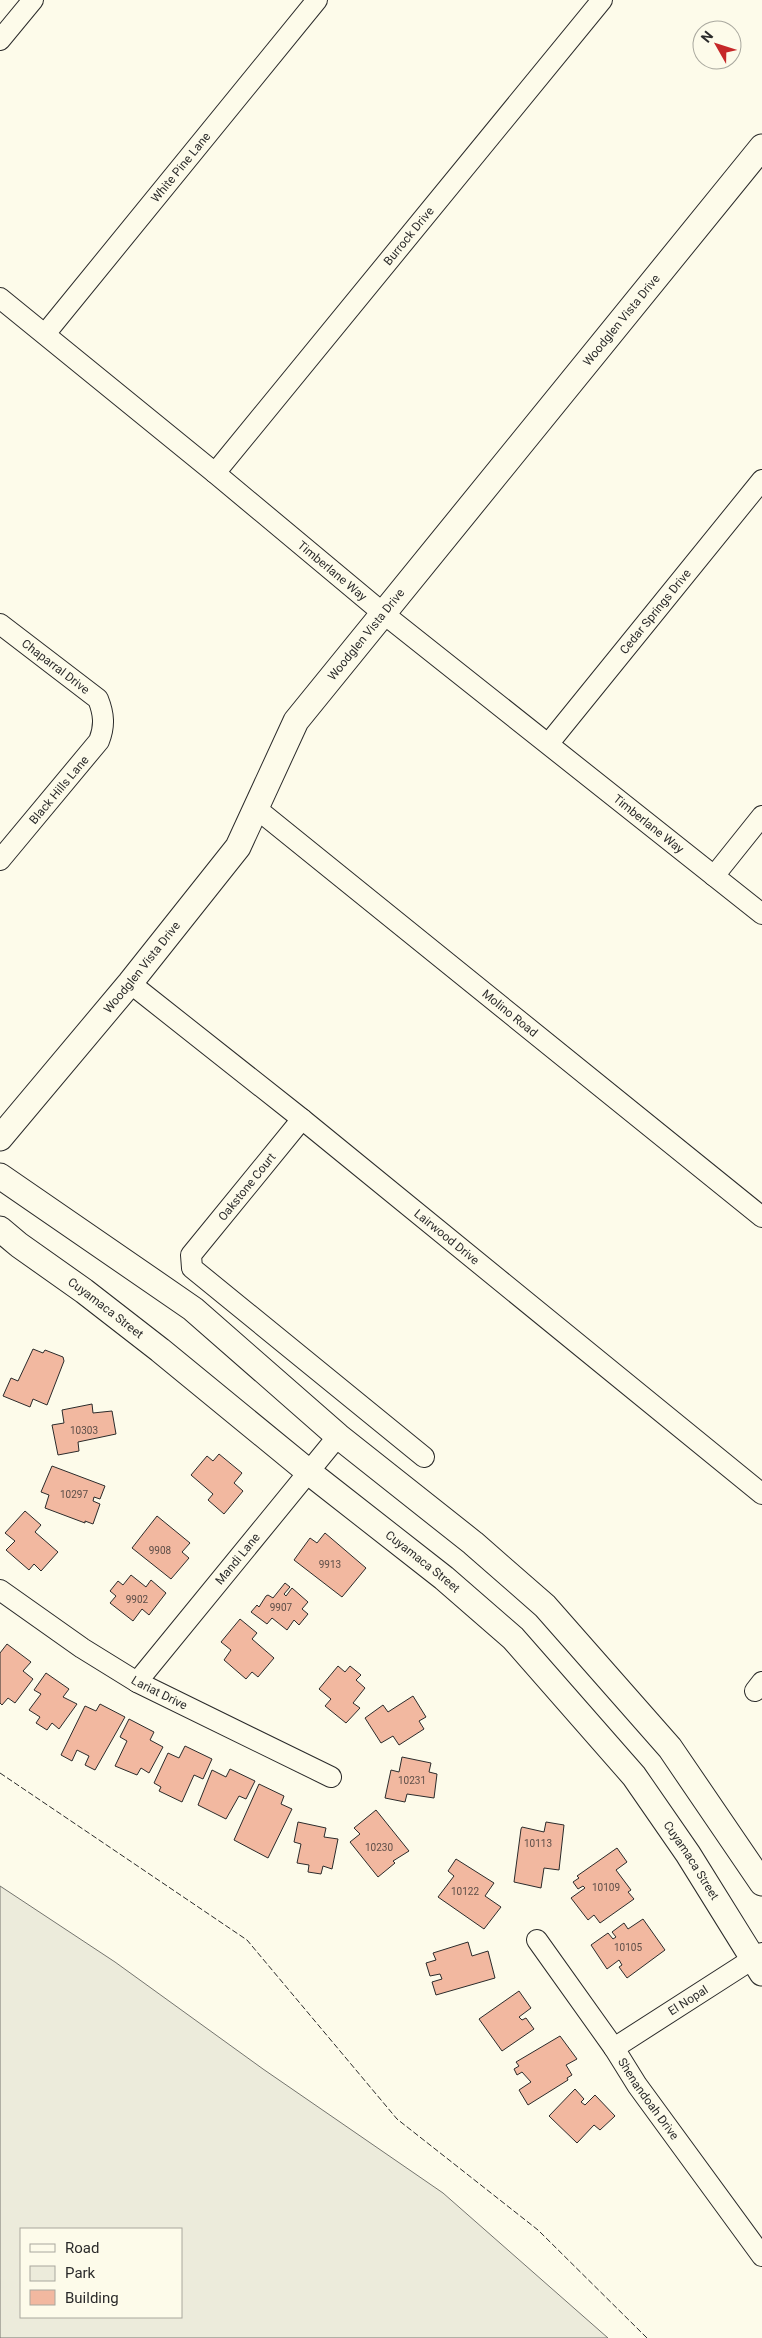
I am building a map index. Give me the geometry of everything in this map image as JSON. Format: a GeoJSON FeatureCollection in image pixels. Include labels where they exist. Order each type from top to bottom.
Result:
{"type":"FeatureCollection","features":[{"type":"Feature","properties":{"kind":"main road","name":"Woodglen Vista Drive"},"geometry":{"type":"LineString","coordinates":[[0,1138],[130,983],[238,848],[296,721],[762,147]]}},
{"type":"Feature","properties":{"kind":"main road"},"geometry":{"type":"LineString","coordinates":[[0,1176],[193,1309],[338,1436],[473,1543],[545,1606],[670,1748],[762,1883]]}},
{"type":"Feature","properties":{"kind":"main road","name":"Cuyamaca Street"},"geometry":{"type":"LineString","coordinates":[[0,1229],[160,1350],[310,1473],[444,1578],[513,1638],[634,1776],[759,1962]]}},
{"type":"Feature","properties":{"kind":"street"},"geometry":{"type":"LineString","coordinates":[[0,40],[33,0]]}},
{"type":"Feature","properties":{"kind":"street","name":"White Pine Lane"},"geometry":{"type":"LineString","coordinates":[[45,334],[317,0]]}},
{"type":"Feature","properties":{"kind":"street","name":"Burrock Drive"},"geometry":{"type":"LineString","coordinates":[[215,473],[602,0]]}},
{"type":"Feature","properties":{"kind":"street","name":"Timberlane Way"},"geometry":{"type":"LineString","coordinates":[[0,298],[384,614],[549,743],[762,914]]}},
{"type":"Feature","properties":{"kind":"street","name":"Cedar Springs Drive"},"geometry":{"type":"LineString","coordinates":[[549,743],[762,480]]}},
{"type":"Feature","properties":{"kind":"street","name":"Chaparral Drive"},"geometry":{"type":"LineString","coordinates":[[0,624],[98,699],[104,714]]}},
{"type":"Feature","properties":{"kind":"street","name":"Black Hills Lane"},"geometry":{"type":"LineString","coordinates":[[0,860],[99,741],[103,732],[104,714]]}},
{"type":"Feature","properties":{"kind":"street","name":"Molino Road"},"geometry":{"type":"LineString","coordinates":[[257,809],[762,1217]]}},
{"type":"Feature","properties":{"kind":"street"},"geometry":{"type":"LineString","coordinates":[[714,876],[762,816]]}},
{"type":"Feature","properties":{"kind":"street","name":"Lairwood Drive"},"geometry":{"type":"LineString","coordinates":[[130,983],[302,1119],[762,1494]]}},
{"type":"Feature","properties":{"kind":"street","name":"Oakstone Court"},"geometry":{"type":"LineString","coordinates":[[302,1119],[191,1255],[192,1268],[424,1457]]}},
{"type":"Feature","properties":{"kind":"street","name":"Mandi Lane"},"geometry":{"type":"LineString","coordinates":[[137,1682],[310,1473],[338,1436]]}},
{"type":"Feature","properties":{"kind":"street","name":"Lariat Drive"},"geometry":{"type":"LineString","coordinates":[[0,1590],[82,1648],[137,1682],[331,1776]]}},
{"type":"Feature","properties":{"kind":"street","name":"Shenandoah Drive"},"geometry":{"type":"LineString","coordinates":[[537,1940],[614,2048],[637,2085],[762,2256]]}},
{"type":"Feature","properties":{"kind":"street","name":"El Nopal"},"geometry":{"type":"LineString","coordinates":[[614,2048],[759,1962]]}},
{"type":"Feature","properties":{"kind":"green space"},"geometry":{"type":"Polygon","coordinates":[[[0,1886],[115,1962],[263,2069],[443,2193],[608,2338],[0,2338],[0,1886]]]}},
{"type":"Feature","properties":{"kind":"building"},"geometry":{"type":"Polygon","coordinates":[[[33,1349],[43,1353],[45,1350],[63,1357],[64,1361],[47,1405],[33,1399],[30,1407],[3,1396],[11,1378],[18,1381],[33,1349]]]}},
{"type":"Feature","properties":{"kind":"building"},"geometry":{"type":"Polygon","coordinates":[[[92,1404],[93,1413],[112,1411],[116,1434],[78,1442],[79,1451],[58,1455],[52,1425],[64,1423],[62,1410],[92,1404]]]}},
{"type":"Feature","properties":{"kind":"building"},"geometry":{"type":"Polygon","coordinates":[[[219,1454],[242,1473],[234,1483],[243,1491],[224,1514],[208,1500],[213,1494],[191,1475],[207,1456],[213,1461],[219,1454]]]}},
{"type":"Feature","properties":{"kind":"building"},"geometry":{"type":"Polygon","coordinates":[[[52,1466],[105,1486],[100,1499],[94,1497],[93,1501],[100,1504],[93,1524],[85,1521],[85,1523],[45,1508],[49,1495],[41,1492],[52,1466]]]}},
{"type":"Feature","properties":{"kind":"building"},"geometry":{"type":"Polygon","coordinates":[[[25,1511],[41,1525],[35,1532],[58,1552],[41,1571],[34,1564],[29,1570],[6,1550],[15,1541],[5,1533],[25,1511]]]}},
{"type":"Feature","properties":{"kind":"building"},"geometry":{"type":"Polygon","coordinates":[[[157,1516],[190,1543],[182,1552],[189,1558],[171,1579],[132,1548],[157,1516]]]}},
{"type":"Feature","properties":{"kind":"building"},"geometry":{"type":"Polygon","coordinates":[[[325,1533],[366,1568],[342,1597],[294,1560],[310,1538],[317,1543],[325,1533]]]}},
{"type":"Feature","properties":{"kind":"building"},"geometry":{"type":"Polygon","coordinates":[[[131,1575],[146,1587],[151,1580],[166,1593],[149,1615],[142,1609],[133,1621],[110,1603],[116,1596],[110,1591],[118,1581],[123,1585],[131,1575]]]}},
{"type":"Feature","properties":{"kind":"building"},"geometry":{"type":"Polygon","coordinates":[[[285,1583],[290,1587],[284,1594],[286,1596],[292,1588],[308,1602],[302,1609],[308,1614],[299,1625],[294,1620],[287,1630],[272,1618],[267,1624],[251,1612],[257,1605],[259,1607],[266,1596],[268,1595],[273,1598],[285,1583]]]}},
{"type":"Feature","properties":{"kind":"building"},"geometry":{"type":"Polygon","coordinates":[[[240,1619],[257,1633],[252,1639],[274,1658],[258,1677],[252,1672],[246,1679],[224,1660],[231,1650],[221,1642],[240,1619]]]}},
{"type":"Feature","properties":{"kind":"building"},"geometry":{"type":"Polygon","coordinates":[[[7,1644],[31,1662],[23,1671],[33,1679],[15,1703],[8,1698],[2,1705],[0,1703],[0,1653],[7,1644]]]}},
{"type":"Feature","properties":{"kind":"building"},"geometry":{"type":"Polygon","coordinates":[[[338,1666],[345,1672],[350,1666],[361,1675],[356,1680],[365,1688],[353,1703],[360,1708],[346,1723],[325,1706],[331,1699],[319,1689],[338,1666]]]}},
{"type":"Feature","properties":{"kind":"building"},"geometry":{"type":"Polygon","coordinates":[[[46,1673],[69,1689],[63,1697],[77,1704],[59,1729],[52,1723],[47,1730],[36,1723],[40,1717],[29,1710],[41,1694],[34,1690],[46,1673]]]}},
{"type":"Feature","properties":{"kind":"building"},"geometry":{"type":"Polygon","coordinates":[[[413,1696],[426,1717],[419,1721],[424,1729],[399,1745],[393,1736],[381,1743],[365,1718],[383,1705],[388,1712],[413,1696]]]}},
{"type":"Feature","properties":{"kind":"building"},"geometry":{"type":"Polygon","coordinates":[[[100,1704],[125,1717],[95,1770],[85,1765],[89,1756],[77,1750],[72,1761],[61,1755],[85,1706],[96,1711],[100,1704]]]}},
{"type":"Feature","properties":{"kind":"building"},"geometry":{"type":"Polygon","coordinates":[[[129,1719],[154,1732],[150,1740],[163,1747],[149,1773],[141,1768],[137,1775],[115,1766],[127,1741],[120,1737],[129,1719]]]}},
{"type":"Feature","properties":{"kind":"building"},"geometry":{"type":"Polygon","coordinates":[[[185,1746],[212,1759],[203,1779],[194,1775],[182,1802],[159,1791],[161,1787],[154,1783],[168,1753],[179,1758],[185,1746]]]}},
{"type":"Feature","properties":{"kind":"building"},"geometry":{"type":"Polygon","coordinates":[[[402,1757],[431,1763],[429,1772],[437,1774],[434,1798],[407,1794],[405,1802],[385,1798],[391,1770],[399,1772],[402,1757]]]}},
{"type":"Feature","properties":{"kind":"building"},"geometry":{"type":"Polygon","coordinates":[[[230,1769],[255,1781],[246,1799],[239,1796],[226,1819],[198,1805],[212,1770],[226,1777],[230,1769]]]}},
{"type":"Feature","properties":{"kind":"building"},"geometry":{"type":"Polygon","coordinates":[[[259,1784],[284,1796],[281,1804],[292,1809],[268,1858],[234,1840],[259,1784]]]}},
{"type":"Feature","properties":{"kind":"building"},"geometry":{"type":"Polygon","coordinates":[[[376,1810],[409,1851],[393,1861],[395,1863],[378,1877],[350,1842],[360,1834],[354,1828],[376,1810]]]}},
{"type":"Feature","properties":{"kind":"building"},"geometry":{"type":"Polygon","coordinates":[[[298,1822],[326,1828],[324,1837],[338,1839],[332,1869],[323,1866],[321,1874],[308,1872],[309,1865],[297,1863],[301,1844],[294,1842],[298,1822]]]}},
{"type":"Feature","properties":{"kind":"building"},"geometry":{"type":"Polygon","coordinates":[[[546,1822],[564,1825],[559,1870],[544,1868],[541,1888],[514,1882],[522,1827],[544,1832],[546,1822]]]}},
{"type":"Feature","properties":{"kind":"building"},"geometry":{"type":"Polygon","coordinates":[[[617,1848],[627,1862],[616,1870],[631,1890],[628,1892],[634,1899],[600,1923],[594,1915],[588,1920],[571,1898],[585,1888],[583,1886],[578,1889],[573,1882],[579,1878],[577,1876],[617,1848]]]}},
{"type":"Feature","properties":{"kind":"building"},"geometry":{"type":"Polygon","coordinates":[[[456,1859],[494,1883],[485,1896],[501,1907],[484,1929],[438,1897],[454,1876],[448,1871],[456,1859]]]}},
{"type":"Feature","properties":{"kind":"building"},"geometry":{"type":"Polygon","coordinates":[[[643,1919],[665,1950],[627,1978],[619,1967],[622,1965],[619,1960],[607,1969],[591,1945],[608,1933],[613,1939],[616,1937],[612,1932],[624,1923],[628,1929],[643,1919]]]}},
{"type":"Feature","properties":{"kind":"building"},"geometry":{"type":"Polygon","coordinates":[[[468,1942],[472,1956],[488,1951],[495,1978],[436,1995],[432,1982],[442,1979],[440,1974],[430,1976],[426,1963],[436,1960],[433,1953],[468,1942]]]}},
{"type":"Feature","properties":{"kind":"building"},"geometry":{"type":"Polygon","coordinates":[[[519,1991],[531,2008],[519,2017],[522,2020],[526,2018],[534,2029],[502,2051],[479,2019],[519,1991]]]}},
{"type":"Feature","properties":{"kind":"building"},"geometry":{"type":"Polygon","coordinates":[[[560,2036],[577,2059],[566,2065],[572,2075],[567,2078],[568,2080],[528,2105],[519,2090],[531,2082],[522,2072],[517,2075],[514,2069],[519,2066],[516,2062],[560,2036]]]}},
{"type":"Feature","properties":{"kind":"building"},"geometry":{"type":"Polygon","coordinates":[[[575,2089],[584,2099],[581,2102],[585,2105],[595,2095],[615,2116],[600,2130],[594,2125],[577,2143],[549,2116],[575,2089]]]}},
{"type":"Feature","properties":{"kind":"fence"},"geometry":{"type":"LineString","coordinates":[[0,1773],[247,1940],[397,2119],[538,2230],[647,2338]]}}]}
